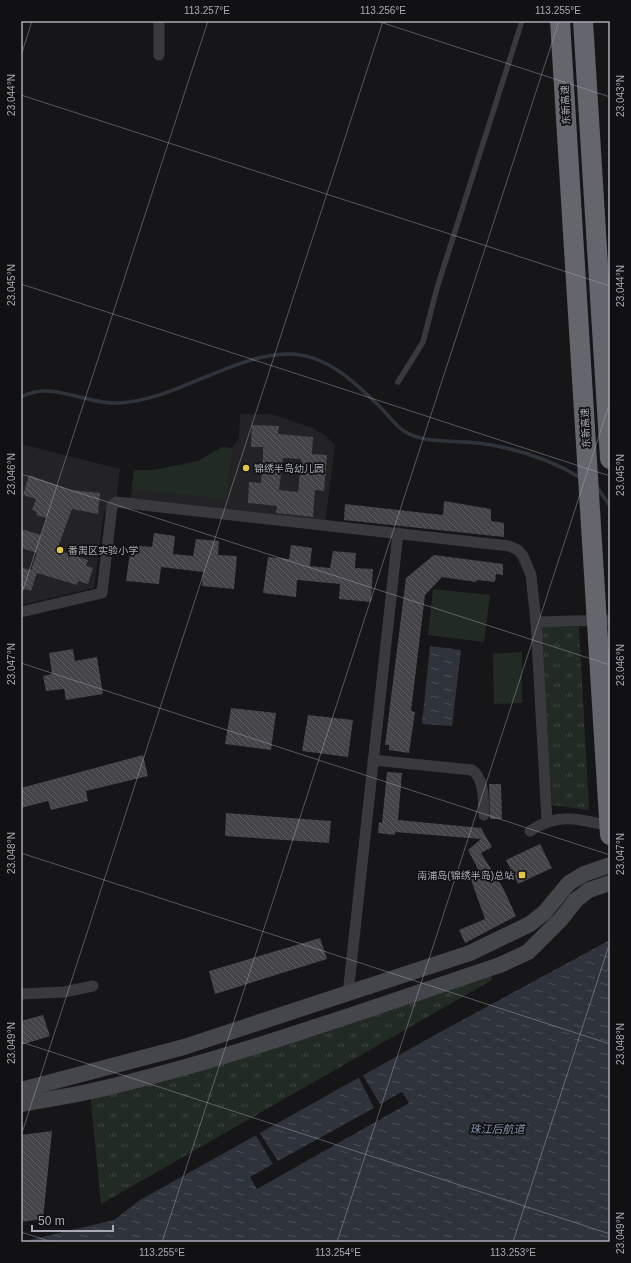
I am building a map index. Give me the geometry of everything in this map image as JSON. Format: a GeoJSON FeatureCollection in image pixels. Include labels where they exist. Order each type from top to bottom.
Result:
{"type":"FeatureCollection","features":[{"type":"Feature","properties":{"kind":"highway","name":"东新高速"},"geometry":{"type":"LineString","coordinates":[[560,21],[610,835]]}},
{"type":"Feature","properties":{"kind":"highway"},"geometry":{"type":"LineString","coordinates":[[583,21],[610,459]]}},
{"type":"Feature","properties":{"kind":"street"},"geometry":{"type":"LineString","coordinates":[[159,21],[159,55]]}},
{"type":"Feature","properties":{"kind":"street"},"geometry":{"type":"LineString","coordinates":[[21,612],[102,593],[112,506],[116,502],[510,546],[518,550],[528,565],[531,575],[536,622],[547,821]]}},
{"type":"Feature","properties":{"kind":"street"},"geometry":{"type":"LineString","coordinates":[[348,994],[398,533]]}},
{"type":"Feature","properties":{"kind":"street"},"geometry":{"type":"LineString","coordinates":[[536,622],[610,620]]}},
{"type":"Feature","properties":{"kind":"street"},"geometry":{"type":"LineString","coordinates":[[373,760],[472,770],[476,773],[482,789],[484,815]]}},
{"type":"Feature","properties":{"kind":"street"},"geometry":{"type":"LineString","coordinates":[[530,831],[547,821],[554,819],[574,819],[610,826]]}},
{"type":"Feature","properties":{"kind":"street"},"geometry":{"type":"LineString","coordinates":[[21,1090],[184,1047],[470,953],[530,924],[544,913],[569,883],[584,874],[610,865]]}},
{"type":"Feature","properties":{"kind":"street"},"geometry":{"type":"LineString","coordinates":[[21,1104],[90,1092],[123,1084],[257,1046],[500,965],[528,952],[561,919],[576,900],[589,890],[610,883]]}},
{"type":"Feature","properties":{"kind":"street"},"geometry":{"type":"LineString","coordinates":[[21,994],[64,992],[92,986]]}},
{"type":"Feature","properties":{"kind":"lane"},"geometry":{"type":"LineString","coordinates":[[398,382],[423,342],[437,288],[522,21]]}},
{"type":"Feature","properties":{"kind":"shaded area","name":"锦绣半岛幼儿园"},"geometry":{"type":"Polygon","coordinates":[[[240,414],[271,414],[310,427],[325,435],[335,445],[325,525],[130,503],[134,470],[154,470],[180,466],[198,461],[222,447],[232,448],[239,438],[240,414]]]}},
{"type":"Feature","properties":{"kind":"shaded area","name":"番禺区实验小学"},"geometry":{"type":"Polygon","coordinates":[[[21,444],[120,469],[116,502],[112,511],[104,511],[94,588],[21,605],[21,444]]]}},
{"type":"Feature","properties":{"kind":"green space"},"geometry":{"type":"Polygon","coordinates":[[[222,447],[232,448],[226,499],[132,489],[134,470],[154,470],[198,461],[222,447]]]}},
{"type":"Feature","properties":{"kind":"green space"},"geometry":{"type":"Polygon","coordinates":[[[433,589],[490,595],[484,642],[428,635],[433,589]]]}},
{"type":"Feature","properties":{"kind":"green space"},"geometry":{"type":"Polygon","coordinates":[[[541,627],[579,627],[589,810],[552,805],[541,627]]]}},
{"type":"Feature","properties":{"kind":"green space"},"geometry":{"type":"Polygon","coordinates":[[[522,652],[522,703],[494,704],[493,654],[522,652]]]}},
{"type":"Feature","properties":{"kind":"green space"},"geometry":{"type":"Polygon","coordinates":[[[489,968],[492,980],[101,1204],[90,1092],[489,968]]]}},
{"type":"Feature","properties":{"kind":"water"},"geometry":{"type":"Polygon","coordinates":[[[430,646],[461,650],[452,726],[422,724],[430,646]]]}},
{"type":"Feature","properties":{"kind":"water","name":"珠江后航道"},"geometry":{"type":"Polygon","coordinates":[[[610,940],[610,1242],[21,1242],[114,1220],[140,1200],[444,1030],[610,940]]]}},
{"type":"Feature","properties":{"kind":"pier"},"geometry":{"type":"Polygon","coordinates":[[[362,1074],[380,1104],[402,1092],[409,1103],[257,1189],[250,1177],[273,1164],[255,1134],[259,1132],[278,1161],[374,1108],[358,1076],[362,1074]]]}},
{"type":"Feature","properties":{"kind":"building"},"geometry":{"type":"Polygon","coordinates":[[[252,425],[279,426],[278,434],[313,437],[312,454],[327,455],[324,491],[315,490],[313,517],[276,513],[277,506],[248,503],[249,482],[261,483],[263,456],[263,447],[251,447],[252,425]],[[283,458],[279,490],[298,492],[301,459],[283,458]]]}},
{"type":"Feature","properties":{"kind":"building"},"geometry":{"type":"Polygon","coordinates":[[[29,475],[71,490],[100,493],[98,514],[72,509],[57,550],[88,560],[86,566],[93,568],[88,584],[78,581],[77,585],[37,573],[31,591],[21,588],[21,574],[23,568],[31,570],[37,553],[21,548],[21,529],[41,535],[47,518],[36,515],[37,512],[32,510],[36,499],[23,495],[29,475]]]}},
{"type":"Feature","properties":{"kind":"building"},"geometry":{"type":"Polygon","coordinates":[[[444,501],[491,509],[491,521],[504,523],[504,537],[344,520],[345,504],[443,515],[444,501]]]}},
{"type":"Feature","properties":{"kind":"building"},"geometry":{"type":"Polygon","coordinates":[[[154,533],[175,536],[173,554],[193,556],[196,539],[219,541],[218,555],[237,556],[234,589],[202,586],[203,572],[161,567],[159,584],[126,581],[131,545],[152,547],[154,533]]]}},
{"type":"Feature","properties":{"kind":"building"},"geometry":{"type":"Polygon","coordinates":[[[291,545],[312,548],[310,566],[330,568],[333,551],[356,553],[355,568],[373,569],[371,602],[339,599],[340,584],[297,580],[296,597],[263,593],[268,557],[289,559],[291,545]]]}},
{"type":"Feature","properties":{"kind":"building"},"geometry":{"type":"Polygon","coordinates":[[[434,555],[503,564],[503,575],[496,574],[495,582],[477,580],[476,582],[442,577],[425,595],[411,711],[415,712],[409,753],[389,750],[389,745],[385,745],[406,578],[434,555]]]}},
{"type":"Feature","properties":{"kind":"building"},"geometry":{"type":"Polygon","coordinates":[[[73,649],[75,661],[97,657],[103,694],[66,700],[64,689],[46,691],[43,676],[52,674],[49,653],[73,649]]]}},
{"type":"Feature","properties":{"kind":"building"},"geometry":{"type":"Polygon","coordinates":[[[231,708],[276,713],[271,750],[225,744],[231,708]]]}},
{"type":"Feature","properties":{"kind":"building"},"geometry":{"type":"Polygon","coordinates":[[[308,715],[353,720],[348,757],[302,751],[308,715]]]}},
{"type":"Feature","properties":{"kind":"building"},"geometry":{"type":"Polygon","coordinates":[[[143,755],[148,776],[86,791],[88,801],[51,810],[48,801],[21,808],[21,788],[143,755]]]}},
{"type":"Feature","properties":{"kind":"building"},"geometry":{"type":"Polygon","coordinates":[[[387,772],[402,773],[398,820],[481,828],[492,847],[481,853],[503,888],[516,916],[465,943],[459,930],[485,919],[470,877],[480,873],[468,850],[481,839],[395,832],[395,835],[378,833],[379,822],[382,823],[387,772]]]}},
{"type":"Feature","properties":{"kind":"building"},"geometry":{"type":"Polygon","coordinates":[[[489,784],[501,784],[502,819],[490,819],[489,784]]]}},
{"type":"Feature","properties":{"kind":"building"},"geometry":{"type":"Polygon","coordinates":[[[226,813],[331,821],[329,843],[225,836],[226,813]]]}},
{"type":"Feature","properties":{"kind":"building"},"geometry":{"type":"Polygon","coordinates":[[[540,844],[552,868],[518,884],[506,860],[540,844]]]}},
{"type":"Feature","properties":{"kind":"building"},"geometry":{"type":"Polygon","coordinates":[[[320,938],[327,959],[215,994],[209,971],[320,938]]]}},
{"type":"Feature","properties":{"kind":"building"},"geometry":{"type":"Polygon","coordinates":[[[43,1015],[50,1036],[21,1045],[21,1021],[43,1015]]]}},
{"type":"Feature","properties":{"kind":"building"},"geometry":{"type":"Polygon","coordinates":[[[52,1131],[43,1219],[21,1222],[21,1135],[52,1131]]]}},
{"type":"Feature","properties":{"kind":"waterway"},"geometry":{"type":"LineString","coordinates":[[21,397],[33,392],[45,391],[69,394],[106,403],[140,400],[162,394],[225,369],[266,356],[287,354],[301,355],[328,364],[340,372],[362,390],[398,426],[411,435],[426,439],[466,442],[511,449],[540,458],[581,478]]}},
{"type":"Feature","properties":{"kind":"waterway"},"geometry":{"type":"LineString","coordinates":[[597,487],[610,506]]}},
{"type":"Feature","properties":{"kind":"place","name":"锦绣半岛幼儿园"},"geometry":{"type":"Point","coordinates":[246,468]}},
{"type":"Feature","properties":{"kind":"place","name":"番禺区实验小学"},"geometry":{"type":"Point","coordinates":[60,550]}},
{"type":"Feature","properties":{"kind":"place","name":"南浦岛(锦绣半岛)总站"},"geometry":{"type":"Point","coordinates":[522,875]}}]}
